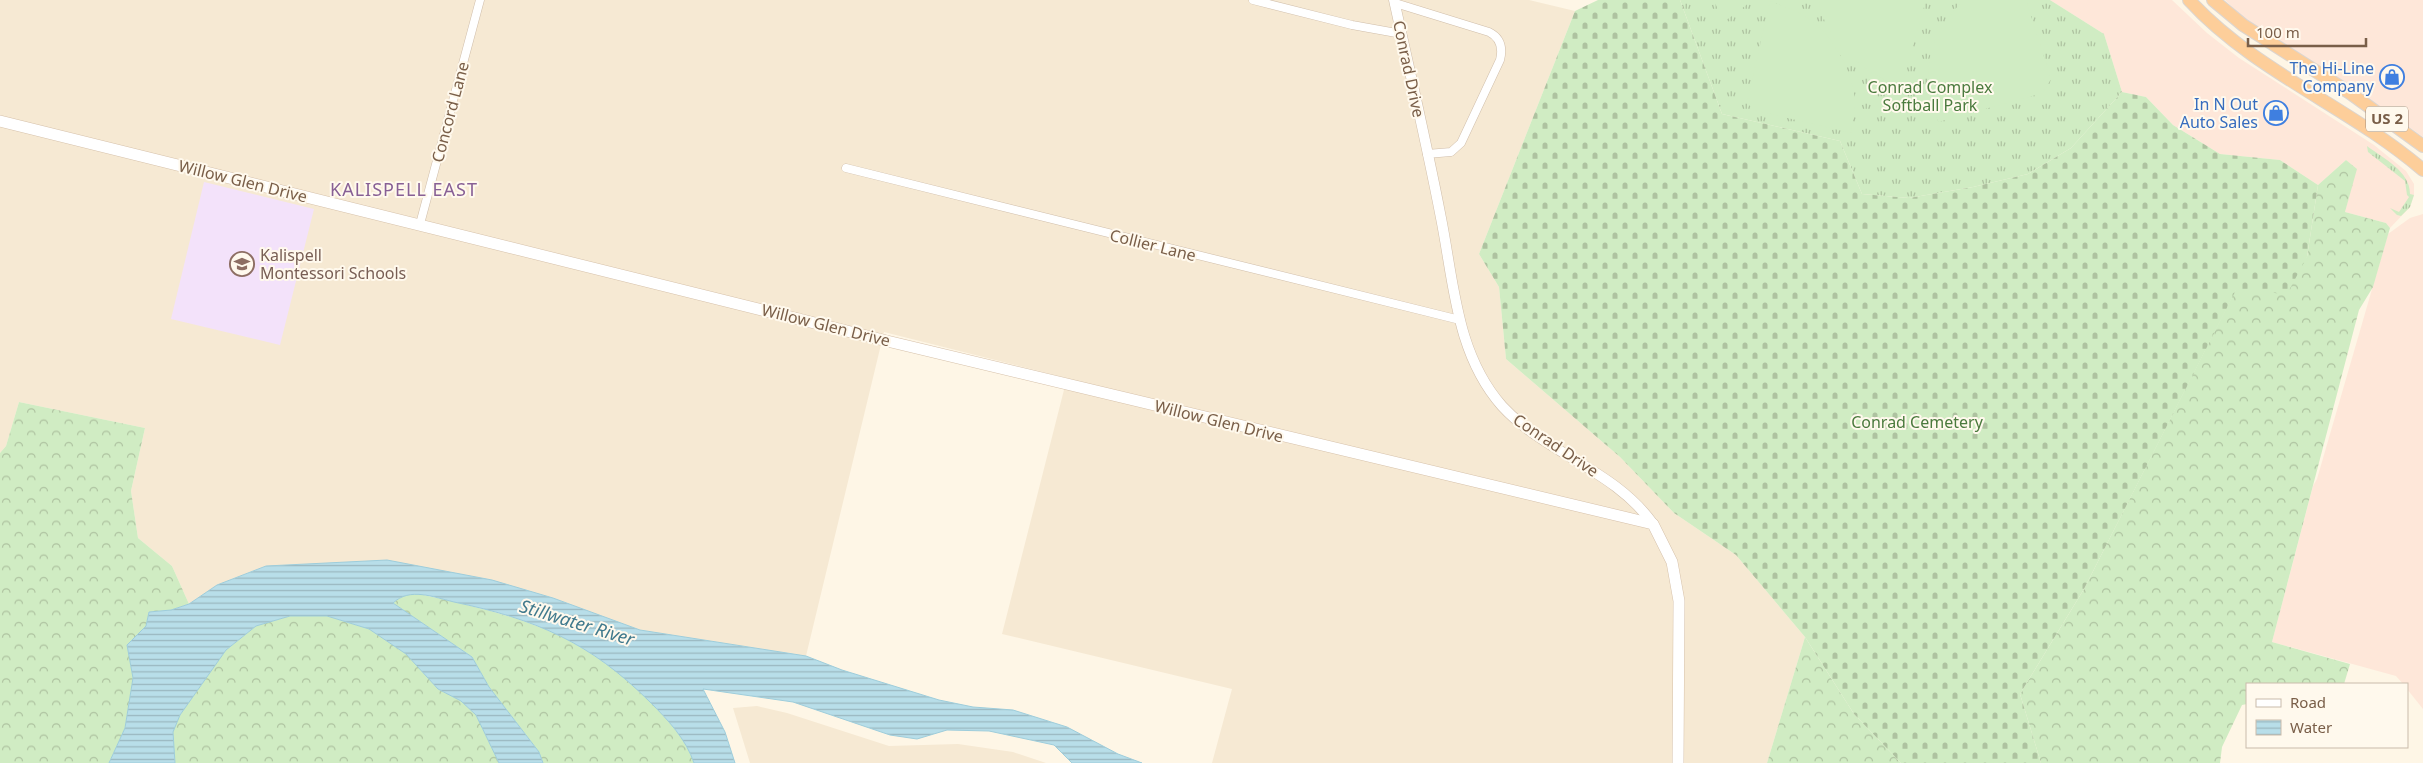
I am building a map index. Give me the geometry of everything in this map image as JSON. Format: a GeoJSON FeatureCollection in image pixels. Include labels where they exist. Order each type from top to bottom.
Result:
{"type":"FeatureCollection","features":[{"type":"Feature","properties":{"kind":"highway","name":"US 2"},"geometry":{"type":"LineString","coordinates":[[2189,0],[2212,24],[2246,50],[2376,135],[2423,170]]}},
{"type":"Feature","properties":{"kind":"highway","name":"US 2"},"geometry":{"type":"LineString","coordinates":[[2214,0],[2250,30],[2350,93],[2423,146]]}},
{"type":"Feature","properties":{"kind":"main road","name":"Willow Glen Drive"},"geometry":{"type":"LineString","coordinates":[[0,121],[887,341],[1653,524]]}},
{"type":"Feature","properties":{"kind":"main road","name":"Conrad Drive"},"geometry":{"type":"LineString","coordinates":[[1653,524],[1672,562],[1679,601],[1678,763]]}},
{"type":"Feature","properties":{"kind":"street","name":"Concord Lane"},"geometry":{"type":"LineString","coordinates":[[420,224],[480,0]]}},
{"type":"Feature","properties":{"kind":"street"},"geometry":{"type":"LineString","coordinates":[[1253,0],[1352,25],[1402,34]]}},
{"type":"Feature","properties":{"kind":"street"},"geometry":{"type":"LineString","coordinates":[[1395,1],[1490,32],[1499,40],[1502,48],[1500,60],[1461,143],[1451,152],[1427,154]]}},
{"type":"Feature","properties":{"kind":"street","name":"Conrad Drive"},"geometry":{"type":"LineString","coordinates":[[1395,1],[1441,218],[1460,320],[1472,358],[1481,376],[1503,406],[1532,432],[1621,490],[1653,524]]}},
{"type":"Feature","properties":{"kind":"street","name":"Collier Lane"},"geometry":{"type":"LineString","coordinates":[[846,168],[1460,320]]}},
{"type":"Feature","properties":{"kind":"shaded area"},"geometry":{"type":"Polygon","coordinates":[[[0,0],[1529,0],[1575,11],[1479,254],[1499,287],[1506,359],[1620,457],[1674,513],[1736,555],[1805,637],[1767,763],[1212,763],[1232,689],[1002,634],[1067,378],[884,332],[806,656],[640,630],[553,598],[387,560],[266,566],[217,585],[189,604],[172,566],[138,538],[131,491],[145,428],[19,402],[6,446],[0,453],[0,0]]]}},
{"type":"Feature","properties":{"kind":"shaded area"},"geometry":{"type":"Polygon","coordinates":[[[2050,0],[2172,0],[2207,33],[2239,58],[2374,145],[2406,171],[2414,184],[2414,195],[2410,207],[2390,228],[2386,223],[2345,212],[2356,169],[2346,160],[2318,185],[2280,160],[2220,154],[2173,125],[2146,97],[2122,92],[2104,34],[2050,0]]]}},
{"type":"Feature","properties":{"kind":"shaded area"},"geometry":{"type":"Polygon","coordinates":[[[2225,0],[2423,0],[2423,137],[2391,114],[2253,27],[2225,0]]]}},
{"type":"Feature","properties":{"kind":"shaded area","name":"Kalispell Montessori Schools"},"geometry":{"type":"Polygon","coordinates":[[[204,182],[314,209],[280,345],[171,319],[204,182]]]}},
{"type":"Feature","properties":{"kind":"shaded area"},"geometry":{"type":"Polygon","coordinates":[[[2423,214],[2423,709],[2408,690],[2408,683],[2402,683],[2396,676],[2272,642],[2313,486],[2317,479],[2388,234],[2410,218],[2423,214]]]}},
{"type":"Feature","properties":{"kind":"shaded area"},"geometry":{"type":"Polygon","coordinates":[[[757,706],[787,713],[889,746],[958,744],[1013,752],[1046,763],[750,763],[733,708],[757,706]]]}},
{"type":"Feature","properties":{"kind":"green space","name":"Conrad Cemetery"},"geometry":{"type":"Polygon","coordinates":[[[1598,0],[1680,0],[1722,114],[1840,141],[1862,194],[1909,198],[1973,187],[2028,174],[2071,148],[2122,92],[2146,97],[2173,125],[2220,154],[2280,160],[2318,185],[2307,257],[2287,294],[2236,290],[2084,589],[2020,694],[2041,763],[1901,763],[1854,714],[1805,637],[1736,555],[1674,513],[1620,457],[1506,359],[1499,287],[1479,254],[1575,11],[1598,0]]]}},
{"type":"Feature","properties":{"kind":"green space","name":"Conrad Complex Softball Park"},"geometry":{"type":"Polygon","coordinates":[[[1680,0],[2050,0],[2104,34],[2122,92],[2071,148],[2028,174],[1973,187],[1909,198],[1862,194],[1840,141],[1722,114],[1680,0]]]}},
{"type":"Feature","properties":{"kind":"green space"},"geometry":{"type":"Polygon","coordinates":[[[1713,0],[1753,0],[1725,21],[1713,0]]]}},
{"type":"Feature","properties":{"kind":"green space"},"geometry":{"type":"Polygon","coordinates":[[[1819,0],[1926,0],[1902,85],[1875,74],[1848,54],[1828,28],[1819,0]]]}},
{"type":"Feature","properties":{"kind":"green space"},"geometry":{"type":"Polygon","coordinates":[[[1964,0],[2026,0],[2051,79],[2043,93],[1938,122],[1929,87],[1930,56],[1941,28],[1964,0]]]}},
{"type":"Feature","properties":{"kind":"green space"},"geometry":{"type":"Polygon","coordinates":[[[1770,1],[1797,12],[1816,24],[1834,45],[1845,65],[1855,96],[1851,133],[1754,110],[1747,103],[1770,1]]]}},
{"type":"Feature","properties":{"kind":"green space"},"geometry":{"type":"Polygon","coordinates":[[[2367,146],[2401,172],[2409,186],[2410,194],[2414,195],[2410,207],[2401,216],[2397,215],[2390,208],[2399,212],[2409,197],[2405,181],[2368,152],[2367,146]]]}},
{"type":"Feature","properties":{"kind":"green space"},"geometry":{"type":"Polygon","coordinates":[[[2346,160],[2357,169],[2345,212],[2386,223],[2390,228],[2373,287],[2359,310],[2272,642],[2350,664],[2344,683],[2246,683],[2246,704],[2242,705],[2222,747],[2220,763],[2041,763],[2020,694],[2084,589],[2236,289],[2307,257],[2318,185],[2346,160]]]}},
{"type":"Feature","properties":{"kind":"green space"},"geometry":{"type":"Polygon","coordinates":[[[19,402],[145,428],[131,491],[138,538],[172,566],[189,604],[171,610],[149,612],[146,626],[127,645],[133,678],[125,728],[109,763],[0,763],[0,453],[6,446],[19,402]]]}},
{"type":"Feature","properties":{"kind":"green space"},"geometry":{"type":"Polygon","coordinates":[[[415,593],[483,609],[542,628],[596,657],[623,677],[676,730],[691,754],[694,763],[543,763],[539,752],[489,687],[472,657],[393,603],[402,596],[415,593]]]}},
{"type":"Feature","properties":{"kind":"green space"},"geometry":{"type":"Polygon","coordinates":[[[290,616],[327,616],[369,629],[406,654],[438,689],[461,701],[476,715],[499,763],[175,763],[172,732],[180,715],[226,650],[256,626],[290,616]]]}},
{"type":"Feature","properties":{"kind":"green space"},"geometry":{"type":"Polygon","coordinates":[[[1805,637],[1854,714],[1901,763],[1767,763],[1805,637]]]}},
{"type":"Feature","properties":{"kind":"water","name":"Stillwater River"},"geometry":{"type":"Polygon","coordinates":[[[387,560],[492,580],[553,598],[640,630],[806,656],[842,670],[939,700],[973,707],[1013,710],[1067,727],[1118,754],[1142,763],[1072,763],[1054,745],[989,731],[947,730],[917,739],[890,735],[793,702],[703,689],[725,732],[735,763],[694,763],[681,738],[657,709],[628,681],[583,648],[536,625],[510,616],[430,596],[414,594],[400,598],[393,603],[472,657],[489,687],[539,752],[543,763],[499,763],[476,715],[461,701],[438,689],[406,654],[369,629],[327,616],[290,616],[256,626],[226,650],[180,715],[173,732],[175,763],[109,763],[125,728],[133,678],[127,645],[146,626],[149,612],[171,610],[189,604],[217,585],[266,566],[387,560]]]}},
{"type":"Feature","properties":{"kind":"place","name":"The Hi-Line Company"},"geometry":{"type":"Point","coordinates":[2392,77]}},
{"type":"Feature","properties":{"kind":"place","name":"In N Out Auto Sales"},"geometry":{"type":"Point","coordinates":[2276,113]}},
{"type":"Feature","properties":{"kind":"place","name":"Kalispell Montessori Schools"},"geometry":{"type":"Point","coordinates":[242,264]}},
{"type":"Feature","properties":{"kind":"district","name":"KALISPELL EAST"},"geometry":{"type":"Point","coordinates":[404,190]}}]}
